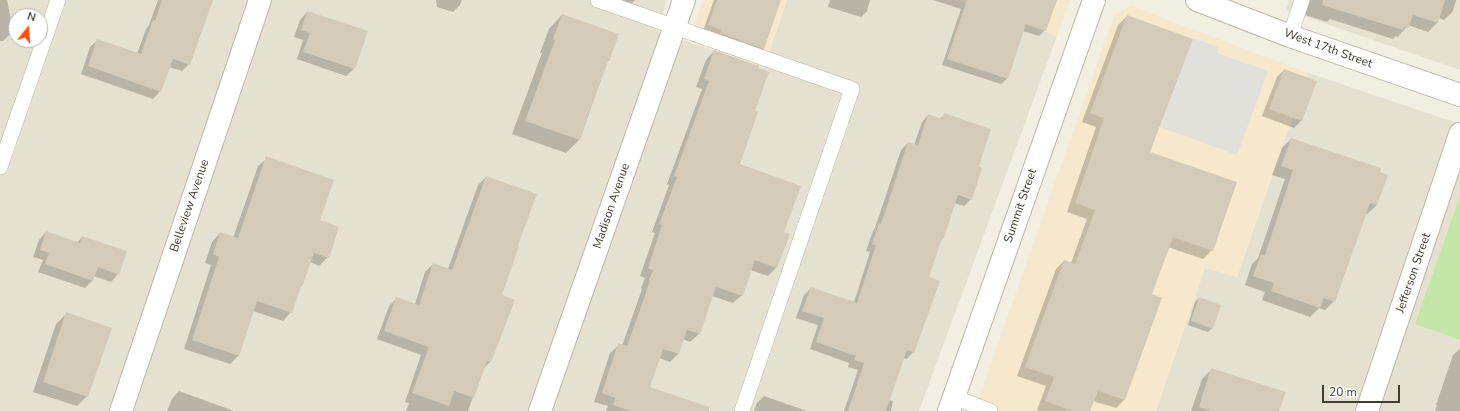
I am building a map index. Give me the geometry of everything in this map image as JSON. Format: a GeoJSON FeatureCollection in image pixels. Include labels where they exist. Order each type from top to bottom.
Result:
{"type":"FeatureCollection","features":[{"type":"Feature","properties":{"kind":"street","name":"Belleview Avenue"},"geometry":{"type":"LineString","coordinates":[[121,411],[260,0]]}},
{"type":"Feature","properties":{"kind":"street","name":"Madison Avenue"},"geometry":{"type":"LineString","coordinates":[[540,411],[684,0]]}},
{"type":"Feature","properties":{"kind":"street","name":"Summit Street"},"geometry":{"type":"LineString","coordinates":[[951,404],[1094,0]]}},
{"type":"Feature","properties":{"kind":"street","name":"West 17th Street"},"geometry":{"type":"LineString","coordinates":[[1197,0],[1290,36],[1460,95]]}},
{"type":"Feature","properties":{"kind":"street","name":"Jefferson Street"},"geometry":{"type":"LineString","coordinates":[[1367,411],[1460,134]]}},
{"type":"Feature","properties":{"kind":"lane"},"geometry":{"type":"LineString","coordinates":[[0,167],[58,0]]}},
{"type":"Feature","properties":{"kind":"lane"},"geometry":{"type":"LineString","coordinates":[[598,0],[852,89],[742,411]]}},
{"type":"Feature","properties":{"kind":"lane"},"geometry":{"type":"LineString","coordinates":[[1290,36],[1302,0]]}},
{"type":"Feature","properties":{"kind":"lane"},"geometry":{"type":"LineString","coordinates":[[951,404],[990,411]]}},
{"type":"Feature","properties":{"kind":"shaded area"},"geometry":{"type":"Polygon","coordinates":[[[0,0],[667,0],[657,31],[764,68],[787,0],[956,0],[1057,36],[919,411],[0,411],[0,0]]]}},
{"type":"Feature","properties":{"kind":"shaded area"},"geometry":{"type":"Polygon","coordinates":[[[703,0],[787,0],[764,68],[689,41],[703,0]]]}},
{"type":"Feature","properties":{"kind":"shaded area"},"geometry":{"type":"Polygon","coordinates":[[[956,0],[1070,0],[1057,36],[956,0]]]}},
{"type":"Feature","properties":{"kind":"shaded area"},"geometry":{"type":"Polygon","coordinates":[[[1289,0],[1460,0],[1460,70],[1286,10],[1289,0]]]}},
{"type":"Feature","properties":{"kind":"shaded area"},"geometry":{"type":"Polygon","coordinates":[[[1131,6],[1308,73],[1237,277],[1205,268],[1156,411],[974,411],[1114,16],[1131,6]]]}},
{"type":"Feature","properties":{"kind":"shaded area"},"geometry":{"type":"Polygon","coordinates":[[[1193,38],[1218,47],[1217,53],[1268,71],[1237,155],[1160,127],[1193,38]]]}},
{"type":"Feature","properties":{"kind":"shaded area"},"geometry":{"type":"Polygon","coordinates":[[[1308,73],[1460,124],[1460,411],[1156,411],[1205,267],[1237,277],[1308,73]]]}},
{"type":"Feature","properties":{"kind":"green space"},"geometry":{"type":"Polygon","coordinates":[[[1460,196],[1460,340],[1415,324],[1460,196]]]}},
{"type":"Feature","properties":{"kind":"building"},"geometry":{"type":"Polygon","coordinates":[[[162,0],[213,0],[190,65],[173,59],[161,92],[88,66],[97,39],[141,54],[162,0]]]}},
{"type":"Feature","properties":{"kind":"building"},"geometry":{"type":"Polygon","coordinates":[[[717,0],[781,0],[764,49],[720,33],[721,30],[708,25],[717,0]]]}},
{"type":"Feature","properties":{"kind":"building"},"geometry":{"type":"Polygon","coordinates":[[[967,0],[1057,0],[1046,31],[1026,24],[1008,79],[947,59],[967,0]]]}},
{"type":"Feature","properties":{"kind":"building"},"geometry":{"type":"Polygon","coordinates":[[[1323,0],[1445,0],[1438,23],[1413,15],[1408,28],[1404,27],[1403,30],[1322,5],[1323,0]]]}},
{"type":"Feature","properties":{"kind":"building"},"geometry":{"type":"Polygon","coordinates":[[[307,11],[368,31],[355,69],[303,52],[310,33],[301,30],[307,11]]]}},
{"type":"Feature","properties":{"kind":"building"},"geometry":{"type":"Polygon","coordinates":[[[562,14],[619,34],[580,140],[525,121],[555,40],[553,39],[562,14]]]}},
{"type":"Feature","properties":{"kind":"building"},"geometry":{"type":"Polygon","coordinates":[[[1127,15],[1193,39],[1150,152],[1237,182],[1213,251],[1173,237],[1152,294],[1162,298],[1125,400],[1098,391],[1090,411],[1072,411],[1045,401],[1054,377],[1025,367],[1064,260],[1075,264],[1095,210],[1075,203],[1104,118],[1090,113],[1127,15]]]}},
{"type":"Feature","properties":{"kind":"building"},"geometry":{"type":"Polygon","coordinates":[[[714,50],[759,66],[758,68],[769,72],[755,111],[758,112],[740,164],[801,186],[784,232],[790,234],[777,268],[755,260],[743,296],[716,287],[700,334],[687,330],[679,354],[663,349],[650,387],[709,407],[709,411],[631,411],[613,405],[615,398],[602,393],[618,343],[627,346],[650,281],[649,280],[653,270],[648,268],[662,225],[659,224],[677,177],[674,176],[709,81],[704,79],[714,50]]]}},
{"type":"Feature","properties":{"kind":"building"},"geometry":{"type":"Polygon","coordinates":[[[1284,69],[1317,81],[1302,121],[1269,109],[1284,69]]]}},
{"type":"Feature","properties":{"kind":"building"},"geometry":{"type":"Polygon","coordinates":[[[944,113],[991,129],[979,166],[982,168],[972,200],[958,195],[929,277],[940,281],[914,353],[907,350],[886,411],[848,411],[864,363],[854,360],[856,356],[816,342],[824,318],[802,311],[811,287],[857,303],[876,245],[872,244],[879,223],[881,224],[908,142],[918,145],[928,114],[942,119],[944,113]]]}},
{"type":"Feature","properties":{"kind":"building"},"geometry":{"type":"Polygon","coordinates":[[[1291,138],[1381,168],[1380,172],[1388,175],[1377,205],[1370,203],[1335,302],[1324,298],[1320,308],[1271,291],[1274,283],[1253,276],[1261,254],[1265,255],[1293,170],[1281,166],[1291,138]]]}},
{"type":"Feature","properties":{"kind":"building"},"geometry":{"type":"Polygon","coordinates":[[[266,156],[334,180],[320,220],[339,227],[329,258],[314,253],[292,313],[257,301],[239,356],[192,340],[219,257],[213,254],[220,232],[238,238],[266,156]]]}},
{"type":"Feature","properties":{"kind":"building"},"geometry":{"type":"Polygon","coordinates":[[[486,176],[537,194],[518,245],[519,246],[502,295],[515,300],[491,362],[487,361],[474,398],[454,391],[449,406],[412,393],[429,347],[384,331],[396,297],[419,305],[433,263],[452,270],[486,176]]]}},
{"type":"Feature","properties":{"kind":"building"},"geometry":{"type":"Polygon","coordinates":[[[46,231],[80,243],[82,236],[127,251],[119,275],[98,267],[93,281],[45,264],[49,253],[40,250],[46,231]]]}},
{"type":"Feature","properties":{"kind":"building"},"geometry":{"type":"Polygon","coordinates":[[[1199,297],[1221,305],[1213,329],[1191,321],[1199,297]]]}},
{"type":"Feature","properties":{"kind":"building"},"geometry":{"type":"Polygon","coordinates":[[[66,312],[112,328],[88,397],[43,382],[66,312]]]}},
{"type":"Feature","properties":{"kind":"building"},"geometry":{"type":"Polygon","coordinates":[[[1211,368],[1286,392],[1279,411],[1211,411],[1199,407],[1211,368]]]}}]}
